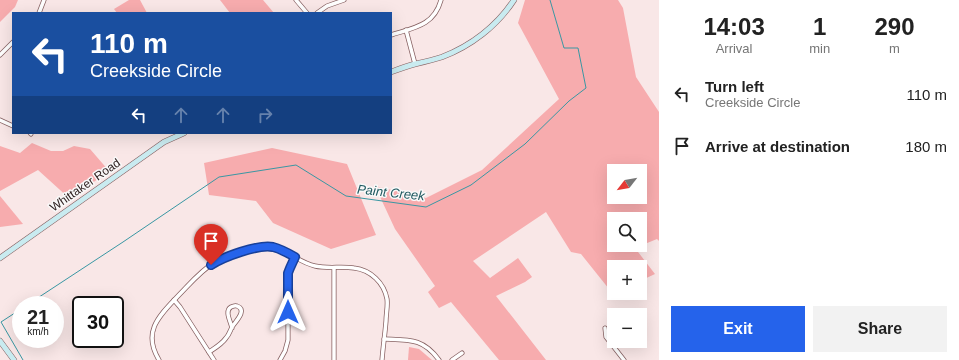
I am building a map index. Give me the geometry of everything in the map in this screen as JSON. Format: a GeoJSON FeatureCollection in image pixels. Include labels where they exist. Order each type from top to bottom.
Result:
{"type":"FeatureCollection","features":[{"type":"Feature","properties":{"kind":"main road"},"geometry":{"type":"LineString","coordinates":[[392,72],[441,57],[460,49],[482,35],[498,21],[514,0]]}},
{"type":"Feature","properties":{"kind":"main road","name":"Whittaker Road"},"geometry":{"type":"LineString","coordinates":[[0,258],[164,142],[182,134]]}},
{"type":"Feature","properties":{"kind":"main road"},"geometry":{"type":"LineString","coordinates":[[0,341],[14,360]]}},
{"type":"Feature","properties":{"kind":"street"},"geometry":{"type":"LineString","coordinates":[[39,12],[44,0]]}},
{"type":"Feature","properties":{"kind":"street"},"geometry":{"type":"LineString","coordinates":[[296,0],[306,12]]}},
{"type":"Feature","properties":{"kind":"street"},"geometry":{"type":"LineString","coordinates":[[318,12],[327,6],[344,0]]}},
{"type":"Feature","properties":{"kind":"street"},"geometry":{"type":"LineString","coordinates":[[392,35],[420,26],[430,19],[438,8],[441,0]]}},
{"type":"Feature","properties":{"kind":"street"},"geometry":{"type":"LineString","coordinates":[[406,30],[415,64]]}},
{"type":"Feature","properties":{"kind":"street"},"geometry":{"type":"LineString","coordinates":[[0,55],[12,43]]}},
{"type":"Feature","properties":{"kind":"street"},"geometry":{"type":"LineString","coordinates":[[0,120],[12,126]]}},
{"type":"Feature","properties":{"kind":"street"},"geometry":{"type":"LineString","coordinates":[[159,360],[153,347],[153,332],[158,319],[174,300],[202,271],[215,262],[264,247],[272,247],[283,250],[316,267],[348,267],[363,270],[371,274],[381,284],[384,290],[387,305],[382,360]]}},
{"type":"Feature","properties":{"kind":"street"},"geometry":{"type":"LineString","coordinates":[[280,360],[285,351],[288,340],[288,277],[295,257]]}},
{"type":"Feature","properties":{"kind":"street"},"geometry":{"type":"LineString","coordinates":[[334,268],[334,360]]}},
{"type":"Feature","properties":{"kind":"street"},"geometry":{"type":"LineString","coordinates":[[174,300],[214,360]]}},
{"type":"Feature","properties":{"kind":"street"},"geometry":{"type":"LineString","coordinates":[[209,352],[226,340],[242,312],[236,306],[230,307],[228,310],[232,328]]}},
{"type":"Feature","properties":{"kind":"street"},"geometry":{"type":"LineString","coordinates":[[604,328],[606,337],[624,360]]}},
{"type":"Feature","properties":{"kind":"street"},"geometry":{"type":"LineString","coordinates":[[384,339],[413,341],[422,344],[439,360]]}},
{"type":"Feature","properties":{"kind":"street"},"geometry":{"type":"LineString","coordinates":[[452,360],[462,353]]}},
{"type":"Feature","properties":{"kind":"shaded area"},"geometry":{"type":"Polygon","coordinates":[[[0,0],[18,0],[15,7],[0,22],[0,0]]]}},
{"type":"Feature","properties":{"kind":"shaded area"},"geometry":{"type":"Polygon","coordinates":[[[129,0],[140,0],[146,12],[116,12],[114,9],[129,0]]]}},
{"type":"Feature","properties":{"kind":"shaded area"},"geometry":{"type":"Polygon","coordinates":[[[220,0],[263,0],[273,12],[229,12],[220,0]]]}},
{"type":"Feature","properties":{"kind":"shaded area"},"geometry":{"type":"Polygon","coordinates":[[[525,0],[618,0],[623,8],[636,77],[659,112],[659,241],[657,239],[647,243],[647,212],[607,212],[607,252],[638,252],[644,260],[607,260],[607,286],[581,254],[571,252],[546,212],[473,261],[490,278],[518,258],[532,277],[496,296],[546,360],[499,360],[451,302],[439,308],[428,292],[435,286],[395,229],[375,186],[426,198],[482,170],[559,99],[518,23],[525,0]]]}},
{"type":"Feature","properties":{"kind":"shaded area"},"geometry":{"type":"Polygon","coordinates":[[[32,143],[51,151],[63,151],[74,146],[90,149],[109,171],[70,199],[38,170],[0,191],[0,146],[20,153],[32,143]]]}},
{"type":"Feature","properties":{"kind":"shaded area"},"geometry":{"type":"Polygon","coordinates":[[[272,148],[347,164],[376,235],[331,249],[273,223],[256,201],[209,195],[204,163],[272,148]]]}},
{"type":"Feature","properties":{"kind":"shaded area"},"geometry":{"type":"Polygon","coordinates":[[[0,196],[23,224],[0,227],[0,196]]]}},
{"type":"Feature","properties":{"kind":"shaded area"},"geometry":{"type":"Polygon","coordinates":[[[647,264],[655,274],[647,278],[647,264]]]}},
{"type":"Feature","properties":{"kind":"shaded area"},"geometry":{"type":"Polygon","coordinates":[[[409,347],[419,349],[432,360],[408,360],[409,347]]]}},
{"type":"Feature","properties":{"kind":"waterway","name":"Paint Creek"},"geometry":{"type":"LineString","coordinates":[[41,296],[219,177],[296,165],[346,196],[426,207],[471,185],[525,144],[569,101],[586,88],[578,48],[564,48],[550,0]]}},
{"type":"Feature","properties":{"kind":"waterway","name":"Paint Creek"},"geometry":{"type":"LineString","coordinates":[[12,315],[1,322],[12,341]]}},
{"type":"Feature","properties":{"kind":"waterway","name":"Paint Creek"},"geometry":{"type":"LineString","coordinates":[[16,348],[23,360]]}},
{"type":"Feature","properties":{"kind":"route"},"geometry":{"type":"LineString","coordinates":[[211,265],[219,260],[264,247],[272,247],[283,250],[295,257],[288,273],[288,312]]}}]}
